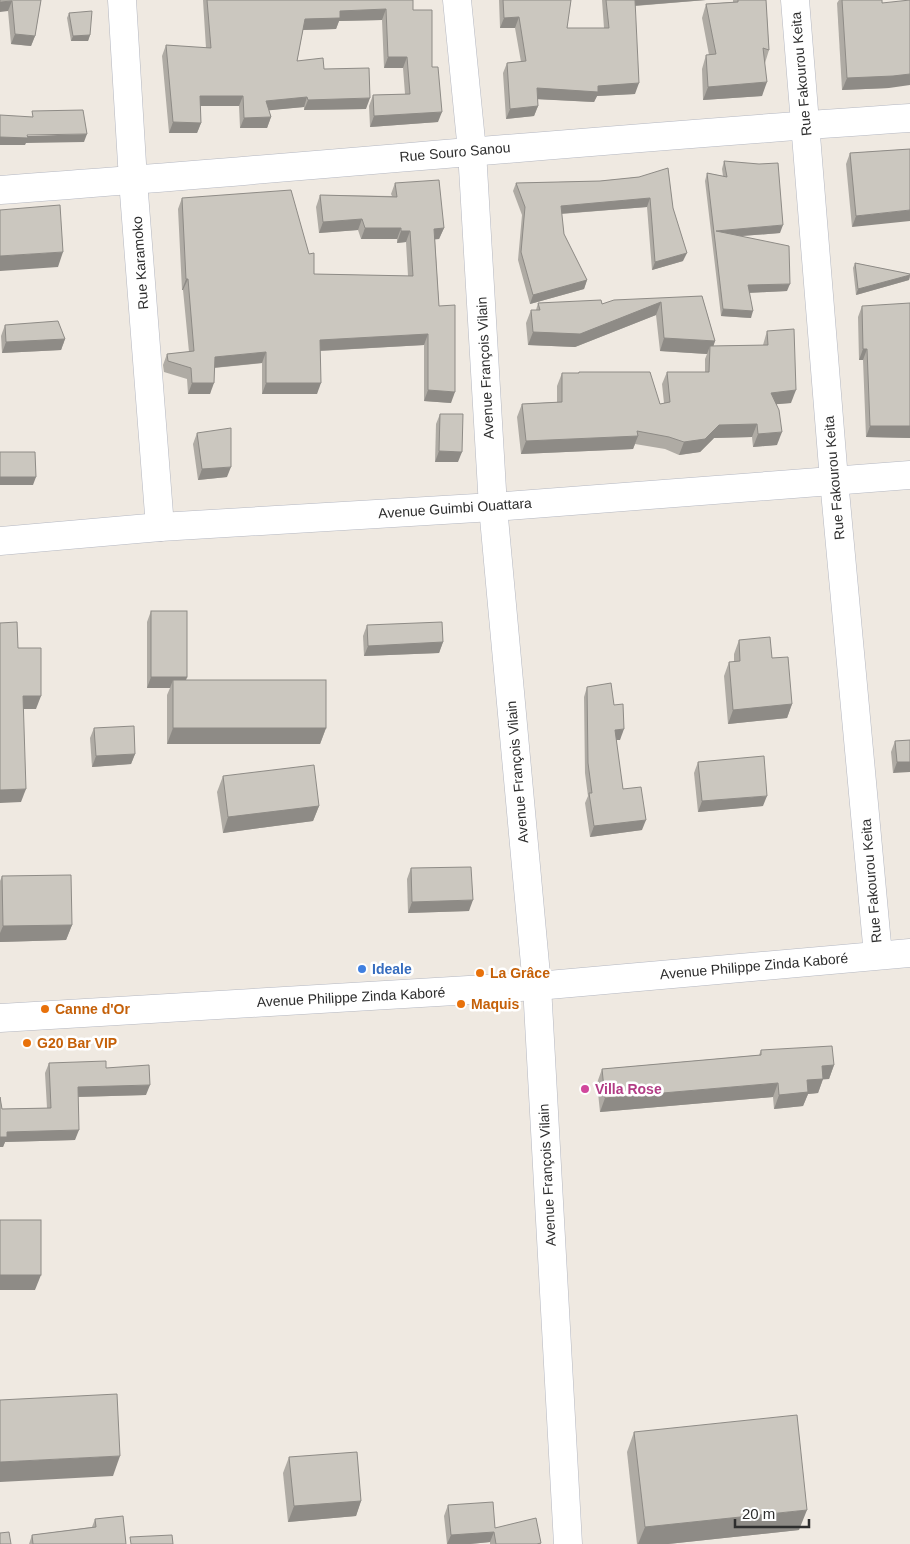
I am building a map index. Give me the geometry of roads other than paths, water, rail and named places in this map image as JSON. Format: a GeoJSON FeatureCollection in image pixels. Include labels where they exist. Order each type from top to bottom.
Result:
{"type":"FeatureCollection","features":[{"type":"Feature","properties":{"kind":"street","name":"Rue Karamoko"},"geometry":{"type":"LineString","coordinates":[[122,0],[133,180],[160,527]]}},
{"type":"Feature","properties":{"kind":"street","name":"Avenue François Vilain"},"geometry":{"type":"LineString","coordinates":[[457,0],[472,151],[493,506],[537,986],[568,1544]]}},
{"type":"Feature","properties":{"kind":"street","name":"Rue Fakourou Keita"},"geometry":{"type":"LineString","coordinates":[[796,0],[834,480],[878,955]]}},
{"type":"Feature","properties":{"kind":"street","name":"Rue Souro Sanou"},"geometry":{"type":"LineString","coordinates":[[0,190],[472,151],[910,118]]}},
{"type":"Feature","properties":{"kind":"street","name":"Avenue Guimbi Ouattara"},"geometry":{"type":"LineString","coordinates":[[0,542],[160,527],[493,506],[910,475]]}},
{"type":"Feature","properties":{"kind":"street","name":"Avenue Philippe Zinda Kaboré"},"geometry":{"type":"LineString","coordinates":[[0,1018],[537,986],[910,953]]}},
{"type":"Feature","properties":{"kind":"place","name":"Ideale"},"geometry":{"type":"Point","coordinates":[362,969]}},
{"type":"Feature","properties":{"kind":"place","name":"La Grâce"},"geometry":{"type":"Point","coordinates":[480,973]}},
{"type":"Feature","properties":{"kind":"place","name":"Maquis"},"geometry":{"type":"Point","coordinates":[461,1004]}},
{"type":"Feature","properties":{"kind":"place","name":"Canne d'Or"},"geometry":{"type":"Point","coordinates":[45,1009]}},
{"type":"Feature","properties":{"kind":"place","name":"G20 Bar VIP"},"geometry":{"type":"Point","coordinates":[27,1043]}},
{"type":"Feature","properties":{"kind":"place","name":"Villa Rose"},"geometry":{"type":"Point","coordinates":[585,1089]}}]}
